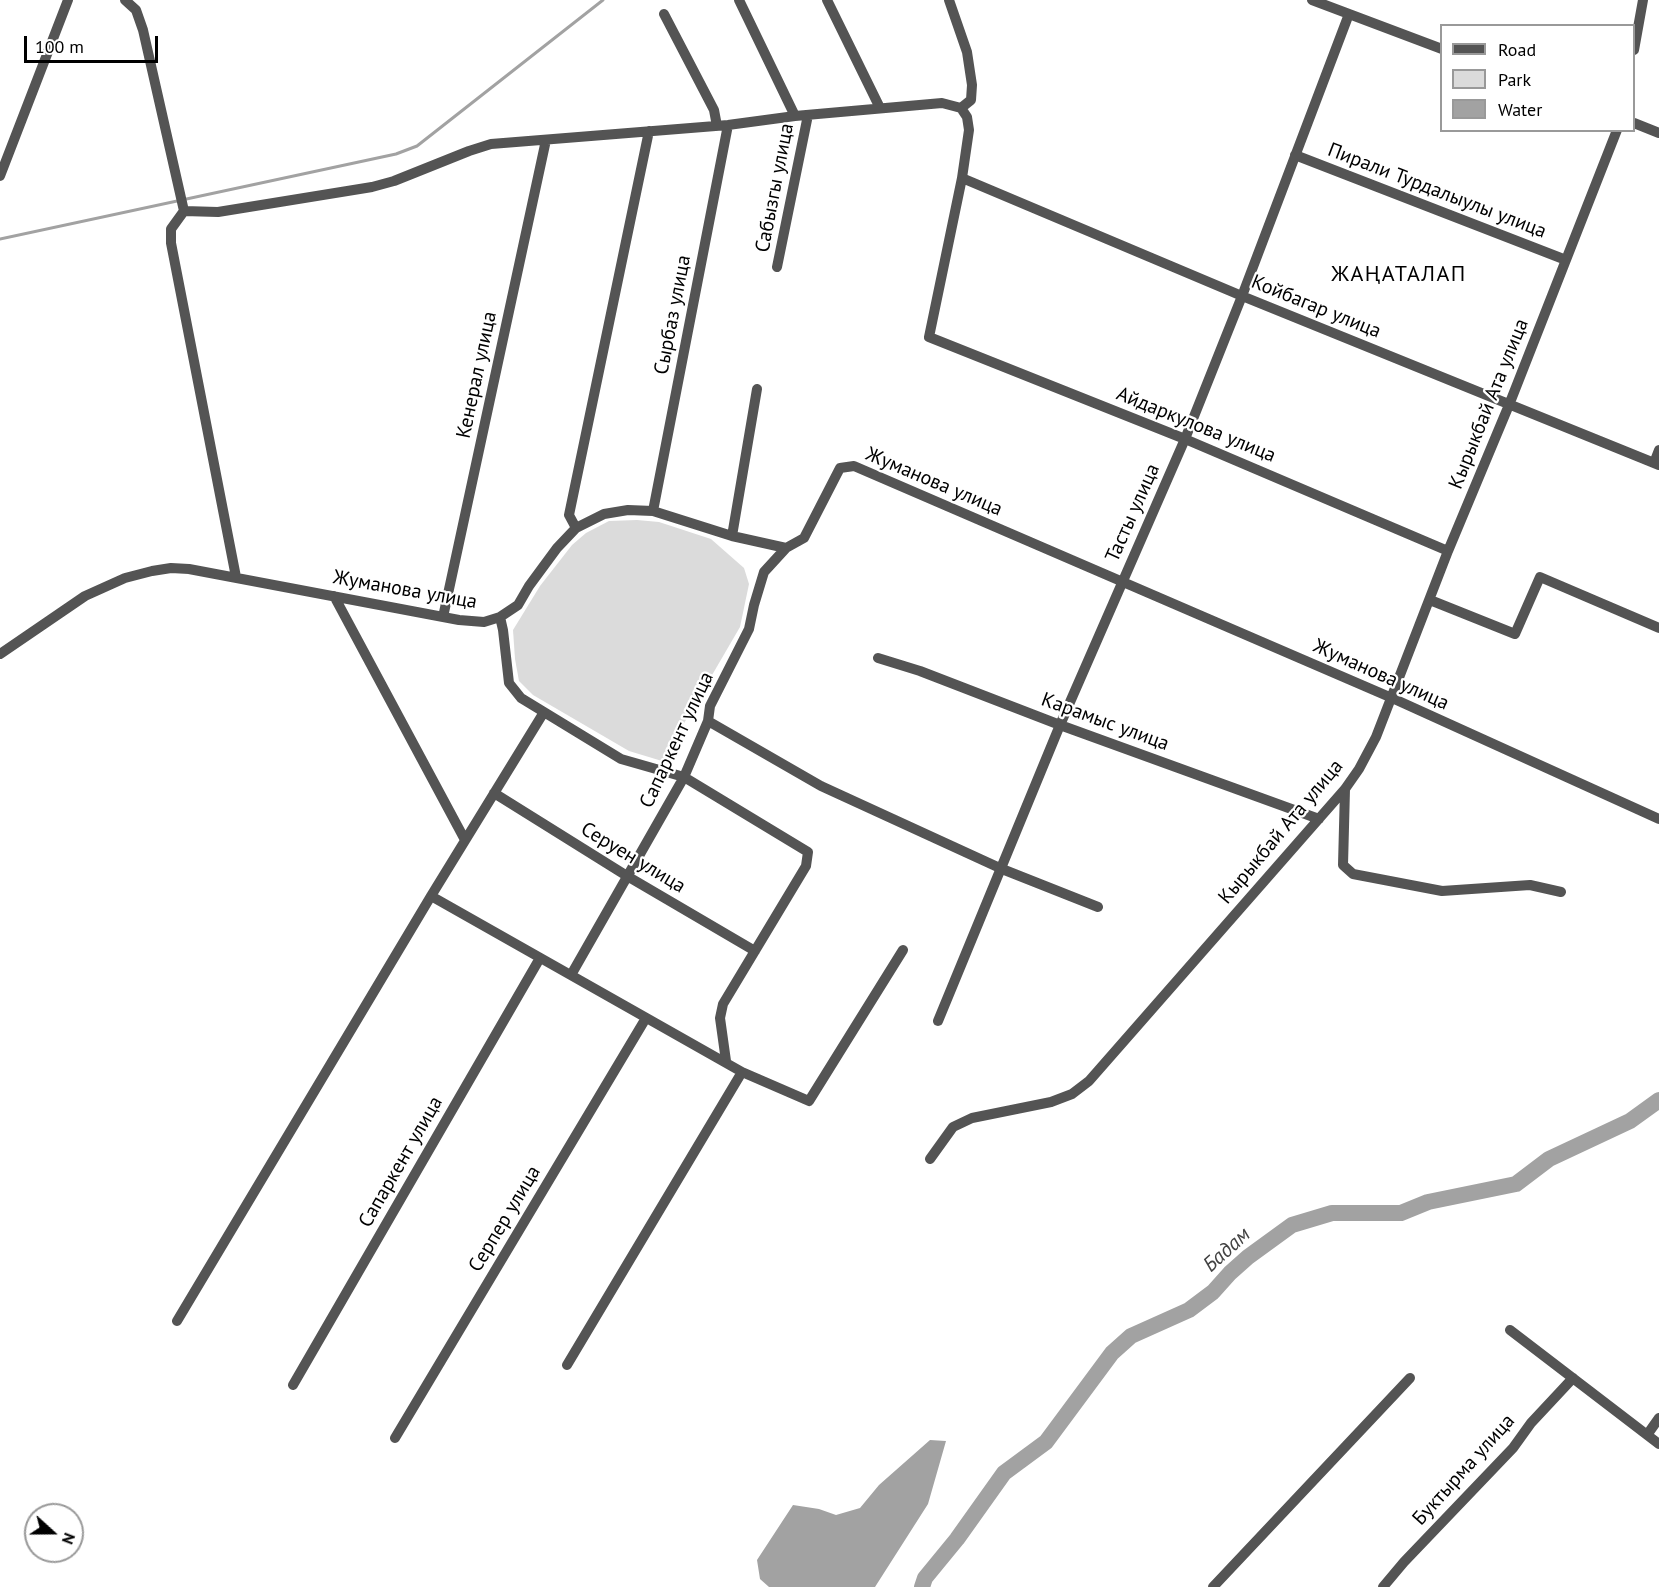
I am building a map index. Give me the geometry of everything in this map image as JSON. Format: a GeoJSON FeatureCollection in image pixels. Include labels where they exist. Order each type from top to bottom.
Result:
{"type":"FeatureCollection","features":[{"type":"Feature","properties":{"kind":"street"},"geometry":{"type":"LineString","coordinates":[[0,176],[68,0]]}},
{"type":"Feature","properties":{"kind":"street"},"geometry":{"type":"LineString","coordinates":[[125,0],[136,10],[143,30],[184,211],[171,230],[171,243],[236,577]]}},
{"type":"Feature","properties":{"kind":"street","name":"Сабызгы улица"},"geometry":{"type":"LineString","coordinates":[[739,0],[795,116]]}},
{"type":"Feature","properties":{"kind":"street"},"geometry":{"type":"LineString","coordinates":[[827,0],[880,108]]}},
{"type":"Feature","properties":{"kind":"street"},"geometry":{"type":"LineString","coordinates":[[949,0],[967,52],[972,85],[971,100],[961,108]]}},
{"type":"Feature","properties":{"kind":"street"},"geometry":{"type":"LineString","coordinates":[[1312,0],[1440,48]]}},
{"type":"Feature","properties":{"kind":"street"},"geometry":{"type":"LineString","coordinates":[[1635,44],[1643,0]]}},
{"type":"Feature","properties":{"kind":"street","name":"Тасты улица"},"geometry":{"type":"LineString","coordinates":[[938,1021],[1060,725],[1185,439],[1349,14]]}},
{"type":"Feature","properties":{"kind":"street","name":"Сырбаз улица"},"geometry":{"type":"LineString","coordinates":[[653,511],[723,125],[664,15]]}},
{"type":"Feature","properties":{"kind":"street"},"geometry":{"type":"LineString","coordinates":[[184,211],[218,212],[372,187],[394,181],[491,144],[723,125],[942,103],[961,108],[967,117],[969,130],[962,178]]}},
{"type":"Feature","properties":{"kind":"street","name":"Сабызгы улица"},"geometry":{"type":"LineString","coordinates":[[777,267],[808,115]]}},
{"type":"Feature","properties":{"kind":"street"},"geometry":{"type":"LineString","coordinates":[[1635,123],[1659,133]]}},
{"type":"Feature","properties":{"kind":"street"},"geometry":{"type":"LineString","coordinates":[[576,528],[569,515],[649,131]]}},
{"type":"Feature","properties":{"kind":"street","name":"Кырыкбай Ата улица"},"geometry":{"type":"LineString","coordinates":[[930,1158],[953,1127],[972,1118],[1051,1102],[1072,1094],[1089,1081],[1345,789],[1359,769],[1392,699],[1448,551],[1509,405],[1616,132]]}},
{"type":"Feature","properties":{"kind":"street","name":"Кенерал улица"},"geometry":{"type":"LineString","coordinates":[[443,617],[546,140]]}},
{"type":"Feature","properties":{"kind":"street","name":"Пирали Турдалыулы улица"},"geometry":{"type":"LineString","coordinates":[[1295,155],[1566,260]]}},
{"type":"Feature","properties":{"kind":"street","name":"Койбагар улица"},"geometry":{"type":"LineString","coordinates":[[962,178],[1242,296],[1656,464]]}},
{"type":"Feature","properties":{"kind":"street","name":"Айдаркулова улица"},"geometry":{"type":"LineString","coordinates":[[962,178],[929,337],[1185,439],[1448,551]]}},
{"type":"Feature","properties":{"kind":"street"},"geometry":{"type":"LineString","coordinates":[[732,536],[757,389]]}},
{"type":"Feature","properties":{"kind":"street"},"geometry":{"type":"LineString","coordinates":[[1656,464],[1659,450]]}},
{"type":"Feature","properties":{"kind":"street","name":"Жуманова улица"},"geometry":{"type":"LineString","coordinates":[[0,654],[85,596],[125,578],[171,568],[236,577],[443,617],[484,622],[518,605],[557,548],[576,528],[604,514],[628,510],[653,511],[732,536],[786,548],[804,538],[840,468],[854,466],[1392,699],[1659,819]]}},
{"type":"Feature","properties":{"kind":"street","name":"Сапаркент улица"},"geometry":{"type":"LineString","coordinates":[[571,975],[684,777],[708,721],[710,706],[749,629],[764,572],[786,548]]}},
{"type":"Feature","properties":{"kind":"street"},"geometry":{"type":"LineString","coordinates":[[1430,600],[1515,634],[1540,577],[1659,628]]}},
{"type":"Feature","properties":{"kind":"street"},"geometry":{"type":"LineString","coordinates":[[334,596],[465,840]]}},
{"type":"Feature","properties":{"kind":"street"},"geometry":{"type":"LineString","coordinates":[[500,616],[509,683],[521,698],[621,759],[684,777],[808,852],[806,866],[723,1004],[720,1018],[726,1061]]}},
{"type":"Feature","properties":{"kind":"street","name":"Карамыс улица"},"geometry":{"type":"LineString","coordinates":[[878,658],[920,671],[1060,725],[1318,819]]}},
{"type":"Feature","properties":{"kind":"street"},"geometry":{"type":"LineString","coordinates":[[177,1321],[431,896],[544,712]]}},
{"type":"Feature","properties":{"kind":"street"},"geometry":{"type":"LineString","coordinates":[[708,721],[821,786],[1002,869],[1098,908]]}},
{"type":"Feature","properties":{"kind":"street"},"geometry":{"type":"LineString","coordinates":[[1345,789],[1346,819],[1342,865],[1353,874],[1442,891],[1530,885],[1561,892]]}},
{"type":"Feature","properties":{"kind":"street","name":"Серуен улица"},"geometry":{"type":"LineString","coordinates":[[494,793],[627,876],[755,951]]}},
{"type":"Feature","properties":{"kind":"street"},"geometry":{"type":"LineString","coordinates":[[431,896],[742,1072],[809,1101],[903,950]]}},
{"type":"Feature","properties":{"kind":"street","name":"Сапаркент улица"},"geometry":{"type":"LineString","coordinates":[[293,1385],[540,958]]}},
{"type":"Feature","properties":{"kind":"street","name":"Серпер улица"},"geometry":{"type":"LineString","coordinates":[[395,1438],[646,1018]]}},
{"type":"Feature","properties":{"kind":"street"},"geometry":{"type":"LineString","coordinates":[[567,1365],[742,1072]]}},
{"type":"Feature","properties":{"kind":"street"},"geometry":{"type":"LineString","coordinates":[[1510,1330],[1659,1444]]}},
{"type":"Feature","properties":{"kind":"street"},"geometry":{"type":"LineString","coordinates":[[1213,1587],[1410,1378]]}},
{"type":"Feature","properties":{"kind":"street","name":"Буктырма улица"},"geometry":{"type":"LineString","coordinates":[[1383,1587],[1513,1448],[1531,1423],[1573,1378]]}},
{"type":"Feature","properties":{"kind":"street"},"geometry":{"type":"LineString","coordinates":[[1647,1435],[1659,1418]]}},
{"type":"Feature","properties":{"kind":"green space"},"geometry":{"type":"Polygon","coordinates":[[[609,521],[659,522],[711,539],[744,568],[749,584],[740,627],[662,761],[629,751],[533,695],[519,681],[515,659],[513,630],[540,586],[572,545],[586,533],[609,521]]]}},
{"type":"Feature","properties":{"kind":"water"},"geometry":{"type":"Polygon","coordinates":[[[930,1440],[946,1441],[928,1504],[875,1587],[769,1587],[760,1579],[757,1560],[793,1505],[819,1509],[836,1515],[860,1508],[879,1485],[930,1440]]]}},
{"type":"Feature","properties":{"kind":"waterway"},"geometry":{"type":"LineString","coordinates":[[0,239],[396,154],[417,146],[603,0]]}},
{"type":"Feature","properties":{"kind":"waterway","name":"Бадам"},"geometry":{"type":"LineString","coordinates":[[922,1587],[925,1578],[957,1539],[1004,1473],[1046,1442],[1112,1353],[1131,1336],[1189,1310],[1213,1292],[1248,1257],[1292,1225],[1332,1213],[1401,1213],[1428,1202],[1516,1184],[1549,1159],[1630,1121],[1659,1100]]}},
{"type":"Feature","properties":{"kind":"district","name":"ЖАҢАТАЛАП"},"geometry":{"type":"Point","coordinates":[1399,275]}}]}
